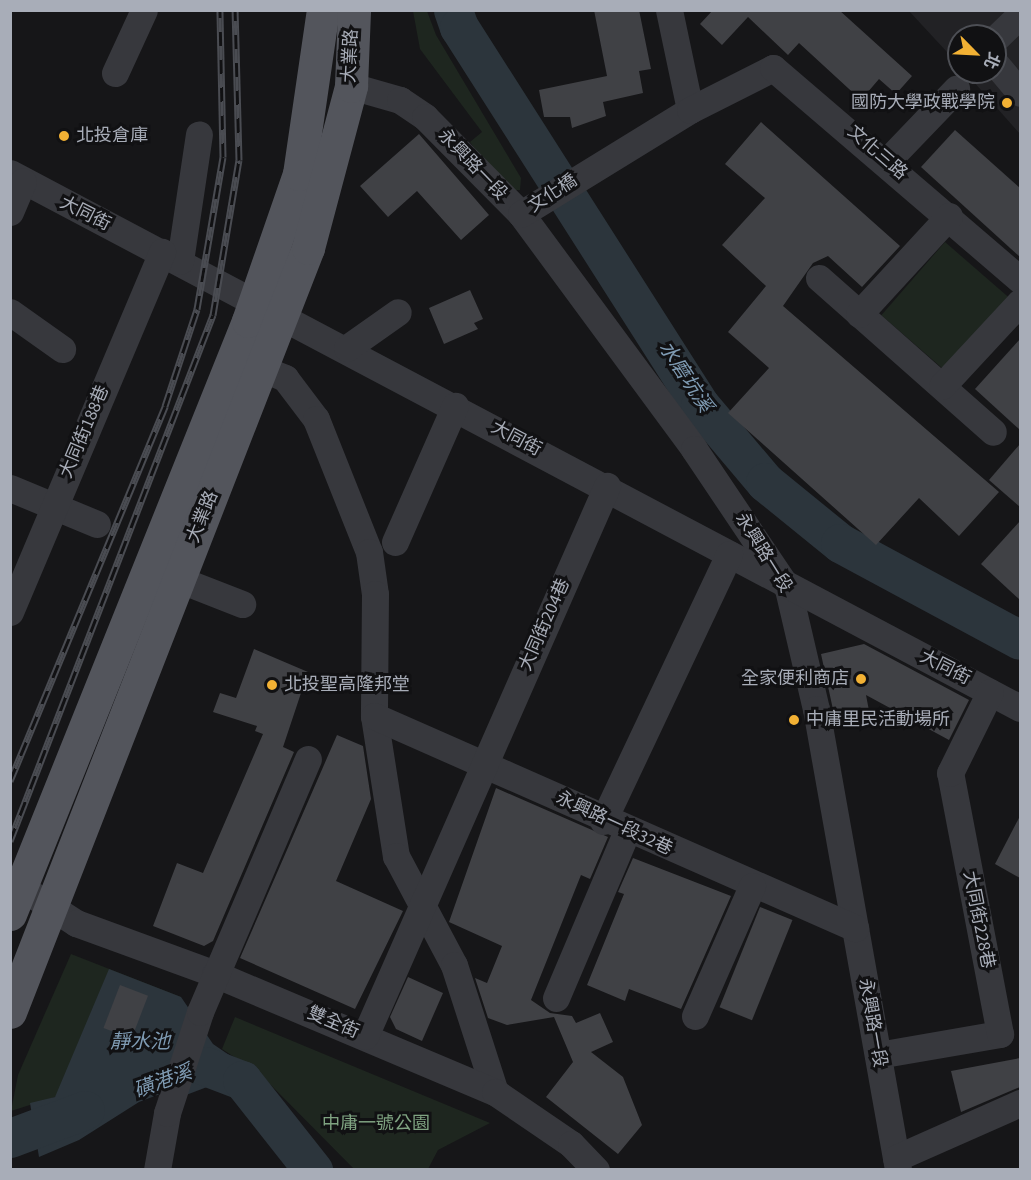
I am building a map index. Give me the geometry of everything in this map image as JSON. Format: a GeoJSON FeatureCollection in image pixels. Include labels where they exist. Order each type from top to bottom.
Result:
{"type":"FeatureCollection","features":[{"type":"Feature","properties":{"kind":"main road","name":"大業路"},"geometry":{"type":"LineString","coordinates":[[14,894],[255,300],[299,174],[322,10]]}},
{"type":"Feature","properties":{"kind":"main road","name":"大業路"},"geometry":{"type":"LineString","coordinates":[[10,1012],[283,316],[330,178],[351,86],[354,10]]}},
{"type":"Feature","properties":{"kind":"street"},"geometry":{"type":"LineString","coordinates":[[116,73],[144,10]]}},
{"type":"Feature","properties":{"kind":"street"},"geometry":{"type":"LineString","coordinates":[[669,10],[690,110]]}},
{"type":"Feature","properties":{"kind":"street"},"geometry":{"type":"LineString","coordinates":[[1007,27],[1020,15]]}},
{"type":"Feature","properties":{"kind":"street","name":"文化三路"},"geometry":{"type":"LineString","coordinates":[[577,179],[690,110],[762,70],[773,68],[791,79],[887,161],[1020,280]]}},
{"type":"Feature","properties":{"kind":"street"},"geometry":{"type":"LineString","coordinates":[[1007,77],[1020,93]]}},
{"type":"Feature","properties":{"kind":"street","name":"永興路一段"},"geometry":{"type":"LineString","coordinates":[[351,86],[400,99],[425,117],[526,211],[694,449],[788,588],[802,634],[897,1164]]}},
{"type":"Feature","properties":{"kind":"street"},"geometry":{"type":"LineString","coordinates":[[887,161],[956,88]]}},
{"type":"Feature","properties":{"kind":"street","name":"大同街188巷"},"geometry":{"type":"LineString","coordinates":[[10,612],[54,507],[171,257],[199,134]]}},
{"type":"Feature","properties":{"kind":"street"},"geometry":{"type":"LineString","coordinates":[[10,212],[17,178]]}},
{"type":"Feature","properties":{"kind":"street","name":"大同街"},"geometry":{"type":"LineString","coordinates":[[17,178],[347,348],[607,486],[788,588],[1020,708]]}},
{"type":"Feature","properties":{"kind":"street","name":"文化橋"},"geometry":{"type":"LineString","coordinates":[[526,211],[577,179]]}},
{"type":"Feature","properties":{"kind":"street"},"geometry":{"type":"LineString","coordinates":[[859,314],[949,216]]}},
{"type":"Feature","properties":{"kind":"street"},"geometry":{"type":"LineString","coordinates":[[819,278],[993,432]]}},
{"type":"Feature","properties":{"kind":"street"},"geometry":{"type":"LineString","coordinates":[[942,386],[1020,302]]}},
{"type":"Feature","properties":{"kind":"street"},"geometry":{"type":"LineString","coordinates":[[10,312],[62,349]]}},
{"type":"Feature","properties":{"kind":"street"},"geometry":{"type":"LineString","coordinates":[[347,348],[398,312]]}},
{"type":"Feature","properties":{"kind":"street"},"geometry":{"type":"LineString","coordinates":[[263,369],[285,378],[316,418],[369,552],[375,594],[374,716],[396,856],[422,909],[454,965],[495,1092]]}},
{"type":"Feature","properties":{"kind":"street"},"geometry":{"type":"LineString","coordinates":[[395,542],[455,406]]}},
{"type":"Feature","properties":{"kind":"street","name":"大同街204巷"},"geometry":{"type":"LineString","coordinates":[[365,1036],[607,486]]}},
{"type":"Feature","properties":{"kind":"street"},"geometry":{"type":"LineString","coordinates":[[10,488],[97,524]]}},
{"type":"Feature","properties":{"kind":"street"},"geometry":{"type":"LineString","coordinates":[[556,998],[615,826],[729,554]]}},
{"type":"Feature","properties":{"kind":"street"},"geometry":{"type":"LineString","coordinates":[[178,579],[242,604]]}},
{"type":"Feature","properties":{"kind":"street","name":"大同街228巷"},"geometry":{"type":"LineString","coordinates":[[878,1055],[1000,1034],[950,773],[990,692]]}},
{"type":"Feature","properties":{"kind":"street","name":"永興路一段32巷"},"geometry":{"type":"LineString","coordinates":[[374,716],[615,826],[855,928]]}},
{"type":"Feature","properties":{"kind":"street"},"geometry":{"type":"LineString","coordinates":[[157,1170],[167,1113],[200,1011],[308,759]]}},
{"type":"Feature","properties":{"kind":"street"},"geometry":{"type":"LineString","coordinates":[[695,1016],[752,886]]}},
{"type":"Feature","properties":{"kind":"street","name":"雙全街"},"geometry":{"type":"LineString","coordinates":[[14,894],[215,974],[495,1092],[571,1144],[596,1170]]}},
{"type":"Feature","properties":{"kind":"street"},"geometry":{"type":"LineString","coordinates":[[897,1164],[1020,1103]]}},
{"type":"Feature","properties":{"kind":"shaded area","name":"國防大學政戰學院"},"geometry":{"type":"Polygon","coordinates":[[[909,11],[1020,11],[1020,134],[976,84],[1007,84],[1007,24],[947,24],[947,52],[909,11]]]}},
{"type":"Feature","properties":{"kind":"green space"},"geometry":{"type":"Polygon","coordinates":[[[413,11],[427,11],[436,35],[521,178],[520,190],[505,190],[470,142],[482,132],[420,49],[413,11]]]}},
{"type":"Feature","properties":{"kind":"green space"},"geometry":{"type":"Polygon","coordinates":[[[945,242],[1009,298],[946,371],[881,315],[945,242]]]}},
{"type":"Feature","properties":{"kind":"green space"},"geometry":{"type":"Polygon","coordinates":[[[71,954],[181,997],[55,1097],[11,1111],[18,1075],[71,954]]]}},
{"type":"Feature","properties":{"kind":"green space","name":"中庸一號公園"},"geometry":{"type":"Polygon","coordinates":[[[235,1017],[490,1123],[438,1150],[428,1169],[354,1169],[259,1073],[222,1049],[235,1017]]]}},
{"type":"Feature","properties":{"kind":"water","name":"靜水池"},"geometry":{"type":"Polygon","coordinates":[[[109,969],[181,997],[213,1044],[232,1057],[221,1084],[202,1078],[139,1102],[79,1140],[39,1157],[30,1103],[55,1097],[109,969]]]}},
{"type":"Feature","properties":{"kind":"building"},"geometry":{"type":"Polygon","coordinates":[[[594,10],[639,10],[651,69],[639,71],[643,93],[603,102],[606,116],[572,128],[570,117],[544,117],[539,90],[607,76],[594,10]]]}},
{"type":"Feature","properties":{"kind":"building"},"geometry":{"type":"Polygon","coordinates":[[[713,10],[839,10],[912,76],[896,94],[879,79],[861,100],[799,43],[788,55],[748,17],[722,45],[700,24],[713,10]]]}},
{"type":"Feature","properties":{"kind":"building"},"geometry":{"type":"Polygon","coordinates":[[[761,122],[900,246],[862,287],[828,256],[813,263],[783,306],[999,492],[959,536],[919,498],[876,545],[728,413],[769,368],[728,332],[766,286],[722,245],[765,198],[725,164],[761,122]]]}},
{"type":"Feature","properties":{"kind":"building"},"geometry":{"type":"Polygon","coordinates":[[[955,130],[1020,188],[1020,257],[921,167],[955,130]]]}},
{"type":"Feature","properties":{"kind":"building"},"geometry":{"type":"Polygon","coordinates":[[[419,134],[489,215],[461,240],[417,191],[388,217],[360,186],[419,134]]]}},
{"type":"Feature","properties":{"kind":"building"},"geometry":{"type":"Polygon","coordinates":[[[470,290],[483,319],[474,323],[478,329],[444,344],[429,308],[470,290]]]}},
{"type":"Feature","properties":{"kind":"building"},"geometry":{"type":"Polygon","coordinates":[[[1020,339],[1020,430],[975,389],[1020,339]]]}},
{"type":"Feature","properties":{"kind":"building"},"geometry":{"type":"Polygon","coordinates":[[[1020,444],[1020,507],[989,480],[1020,444]]]}},
{"type":"Feature","properties":{"kind":"building"},"geometry":{"type":"Polygon","coordinates":[[[1020,521],[1020,600],[981,564],[1020,521]]]}},
{"type":"Feature","properties":{"kind":"building"},"geometry":{"type":"Polygon","coordinates":[[[864,644],[969,700],[949,740],[866,695],[871,721],[837,728],[821,654],[864,644]]]}},
{"type":"Feature","properties":{"kind":"building"},"geometry":{"type":"Polygon","coordinates":[[[254,649],[308,672],[283,747],[294,752],[213,941],[204,946],[153,926],[177,863],[203,873],[263,734],[255,731],[257,726],[213,712],[220,693],[236,698],[254,649]]]}},
{"type":"Feature","properties":{"kind":"building"},"geometry":{"type":"Polygon","coordinates":[[[337,735],[363,746],[371,799],[336,881],[403,911],[355,1009],[240,958],[337,735]]]}},
{"type":"Feature","properties":{"kind":"building"},"geometry":{"type":"Polygon","coordinates":[[[496,788],[608,837],[590,879],[581,875],[531,1000],[550,1013],[572,1016],[576,1023],[600,1013],[613,1042],[591,1052],[623,1077],[642,1125],[618,1154],[546,1097],[573,1062],[554,1017],[507,1025],[488,1018],[475,978],[487,983],[502,946],[449,922],[496,788]]]}},
{"type":"Feature","properties":{"kind":"building"},"geometry":{"type":"Polygon","coordinates":[[[1020,816],[1020,878],[995,864],[1020,816]]]}},
{"type":"Feature","properties":{"kind":"building"},"geometry":{"type":"Polygon","coordinates":[[[633,858],[731,896],[681,1009],[629,989],[625,1001],[587,985],[624,894],[618,892],[633,858]]]}},
{"type":"Feature","properties":{"kind":"building"},"geometry":{"type":"Polygon","coordinates":[[[760,907],[792,920],[752,1020],[720,1007],[760,907]]]}},
{"type":"Feature","properties":{"kind":"building"},"geometry":{"type":"Polygon","coordinates":[[[408,977],[443,993],[422,1041],[396,1029],[390,1017],[408,977]]]}},
{"type":"Feature","properties":{"kind":"building"},"geometry":{"type":"Polygon","coordinates":[[[120,985],[148,996],[132,1039],[104,1028],[120,985]]]}},
{"type":"Feature","properties":{"kind":"building"},"geometry":{"type":"Polygon","coordinates":[[[1020,1058],[1020,1087],[961,1112],[951,1071],[1020,1058]]]}},
{"type":"Feature","properties":{"kind":"waterway","name":"水磨坑溪"},"geometry":{"type":"LineString","coordinates":[[453,10],[459,27],[700,405],[765,482],[840,543],[1020,640]]}},
{"type":"Feature","properties":{"kind":"waterway","name":"磺港溪"},"geometry":{"type":"LineString","coordinates":[[174,1078],[205,1066],[242,1080],[313,1170]]}},
{"type":"Feature","properties":{"kind":"waterway","name":"磺港溪"},"geometry":{"type":"LineString","coordinates":[[10,1138],[85,1110]]}},
{"type":"Feature","properties":{"kind":"railway"},"geometry":{"type":"LineString","coordinates":[[10,781],[165,406],[197,309],[223,157],[220,10]]}},
{"type":"Feature","properties":{"kind":"railway"},"geometry":{"type":"LineString","coordinates":[[10,841],[213,315],[239,160],[235,10]]}},
{"type":"Feature","properties":{"kind":"place","name":"國防大學政戰學院"},"geometry":{"type":"Point","coordinates":[1007,103]}},
{"type":"Feature","properties":{"kind":"place","name":"北投倉庫"},"geometry":{"type":"Point","coordinates":[64,136]}},
{"type":"Feature","properties":{"kind":"place","name":"全家便利商店"},"geometry":{"type":"Point","coordinates":[861,679]}},
{"type":"Feature","properties":{"kind":"place","name":"北投聖高隆邦堂"},"geometry":{"type":"Point","coordinates":[272,685]}},
{"type":"Feature","properties":{"kind":"place","name":"中庸里民活動場所"},"geometry":{"type":"Point","coordinates":[794,720]}}]}
